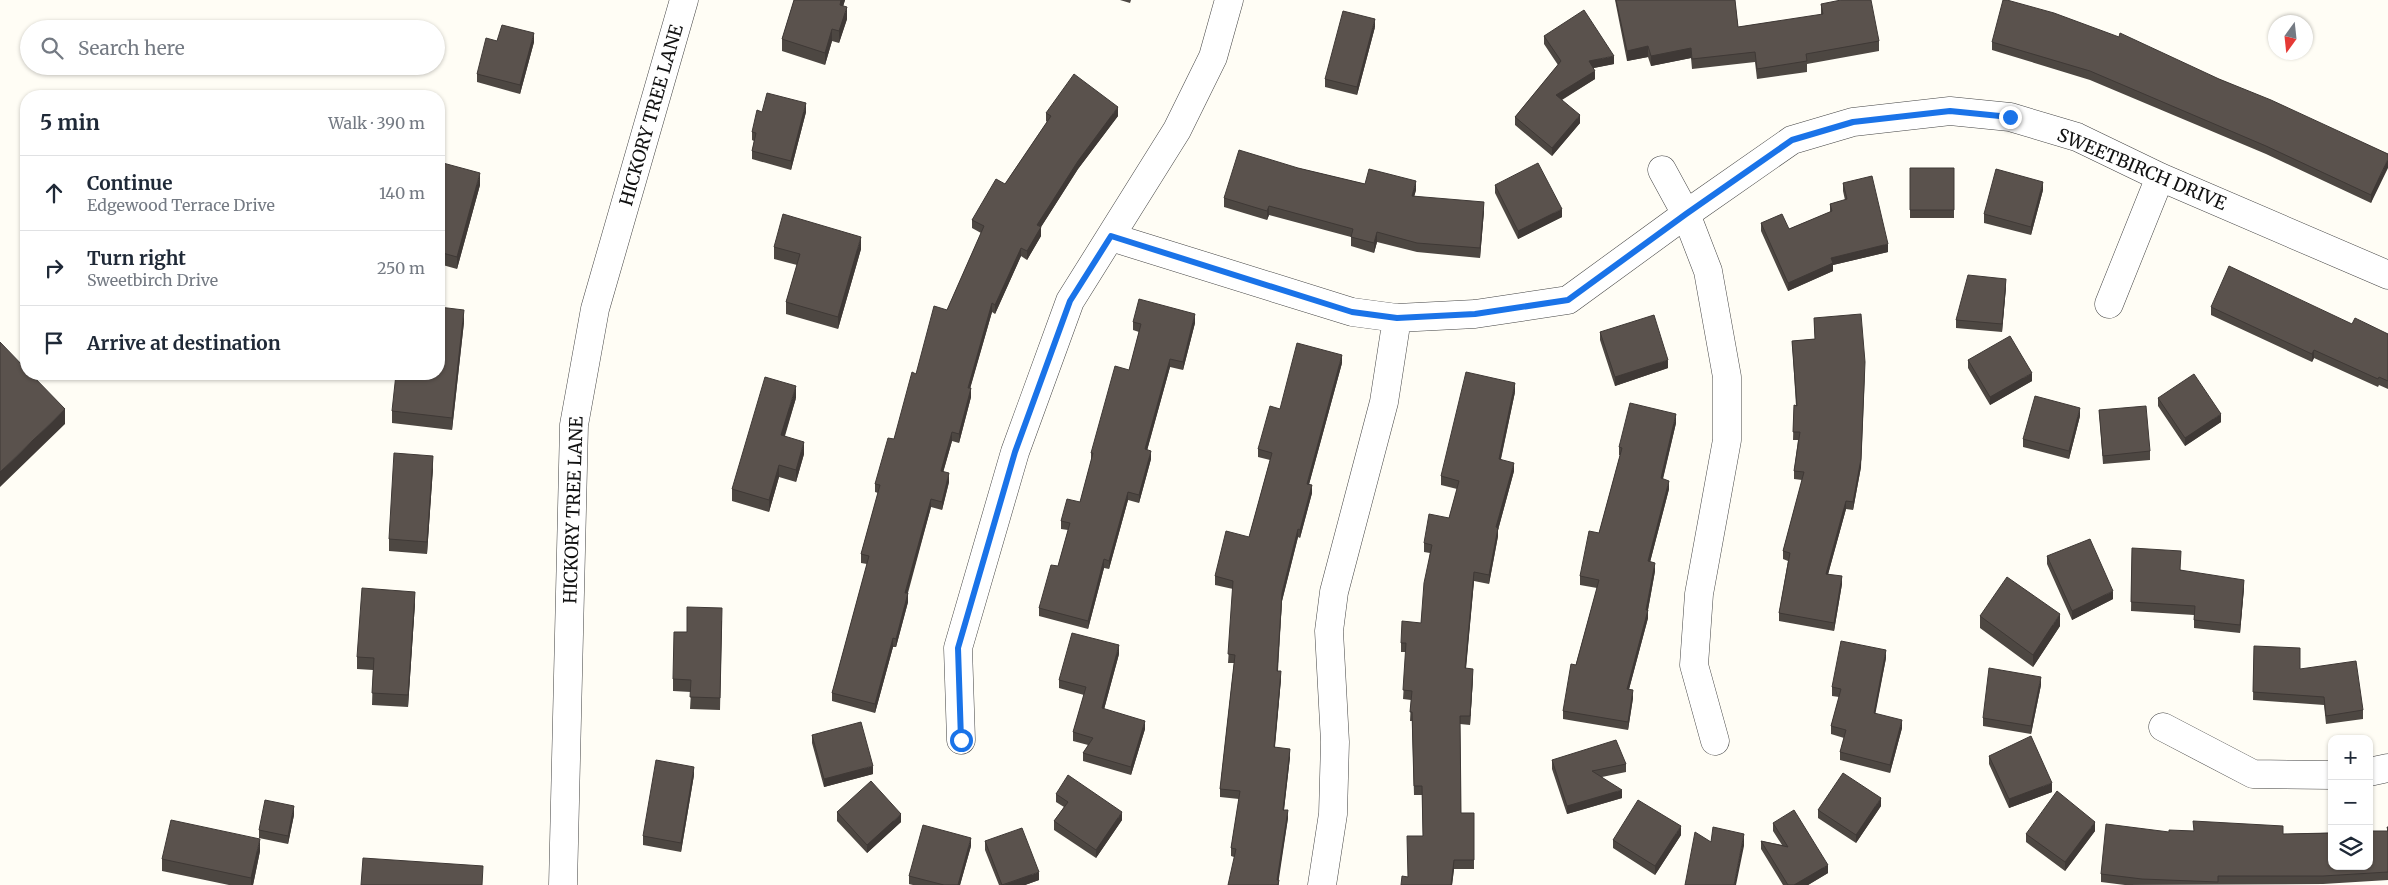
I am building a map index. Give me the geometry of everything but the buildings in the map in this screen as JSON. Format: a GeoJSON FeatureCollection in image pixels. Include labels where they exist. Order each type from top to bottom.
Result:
{"type":"FeatureCollection","features":[{"type":"Feature","properties":{"kind":"street","name":"HICKORY TREE LANE"},"geometry":{"type":"LineString","coordinates":[[563,885],[574,425],[589,337],[604,276],[684,0]]}},
{"type":"Feature","properties":{"kind":"street"},"geometry":{"type":"LineString","coordinates":[[961,740],[958,648],[1015,452],[1070,301],[1177,130],[1213,56],[1229,0]]}},
{"type":"Feature","properties":{"kind":"street","name":"SWEETBIRCH DRIVE"},"geometry":{"type":"LineString","coordinates":[[1111,236],[1352,312],[1397,318],[1475,314],[1568,300],[1792,140],[1853,122],[1950,111],[2010,117],[2077,137],[2160,177],[2388,275]]}},
{"type":"Feature","properties":{"kind":"street"},"geometry":{"type":"LineString","coordinates":[[1662,170],[1686,214],[1708,270],[1726,377],[1727,440],[1699,594],[1694,665],[1715,741]]}},
{"type":"Feature","properties":{"kind":"street"},"geometry":{"type":"LineString","coordinates":[[2109,304],[2160,177]]}},
{"type":"Feature","properties":{"kind":"street"},"geometry":{"type":"LineString","coordinates":[[1322,885],[1333,814],[1334,742],[1329,632],[1334,592],[1384,402],[1397,318]]}},
{"type":"Feature","properties":{"kind":"street"},"geometry":{"type":"LineString","coordinates":[[2163,727],[2253,774],[2328,775]]}},
{"type":"Feature","properties":{"kind":"street"},"geometry":{"type":"LineString","coordinates":[[2373,771],[2388,768]]}},
{"type":"Feature","properties":{"kind":"route"},"geometry":{"type":"LineString","coordinates":[[961,740],[958,648],[1015,452],[1070,301],[1111,236],[1352,312],[1397,318],[1475,314],[1568,300],[1792,140],[1853,122],[1950,111],[2010,117]]}}]}
